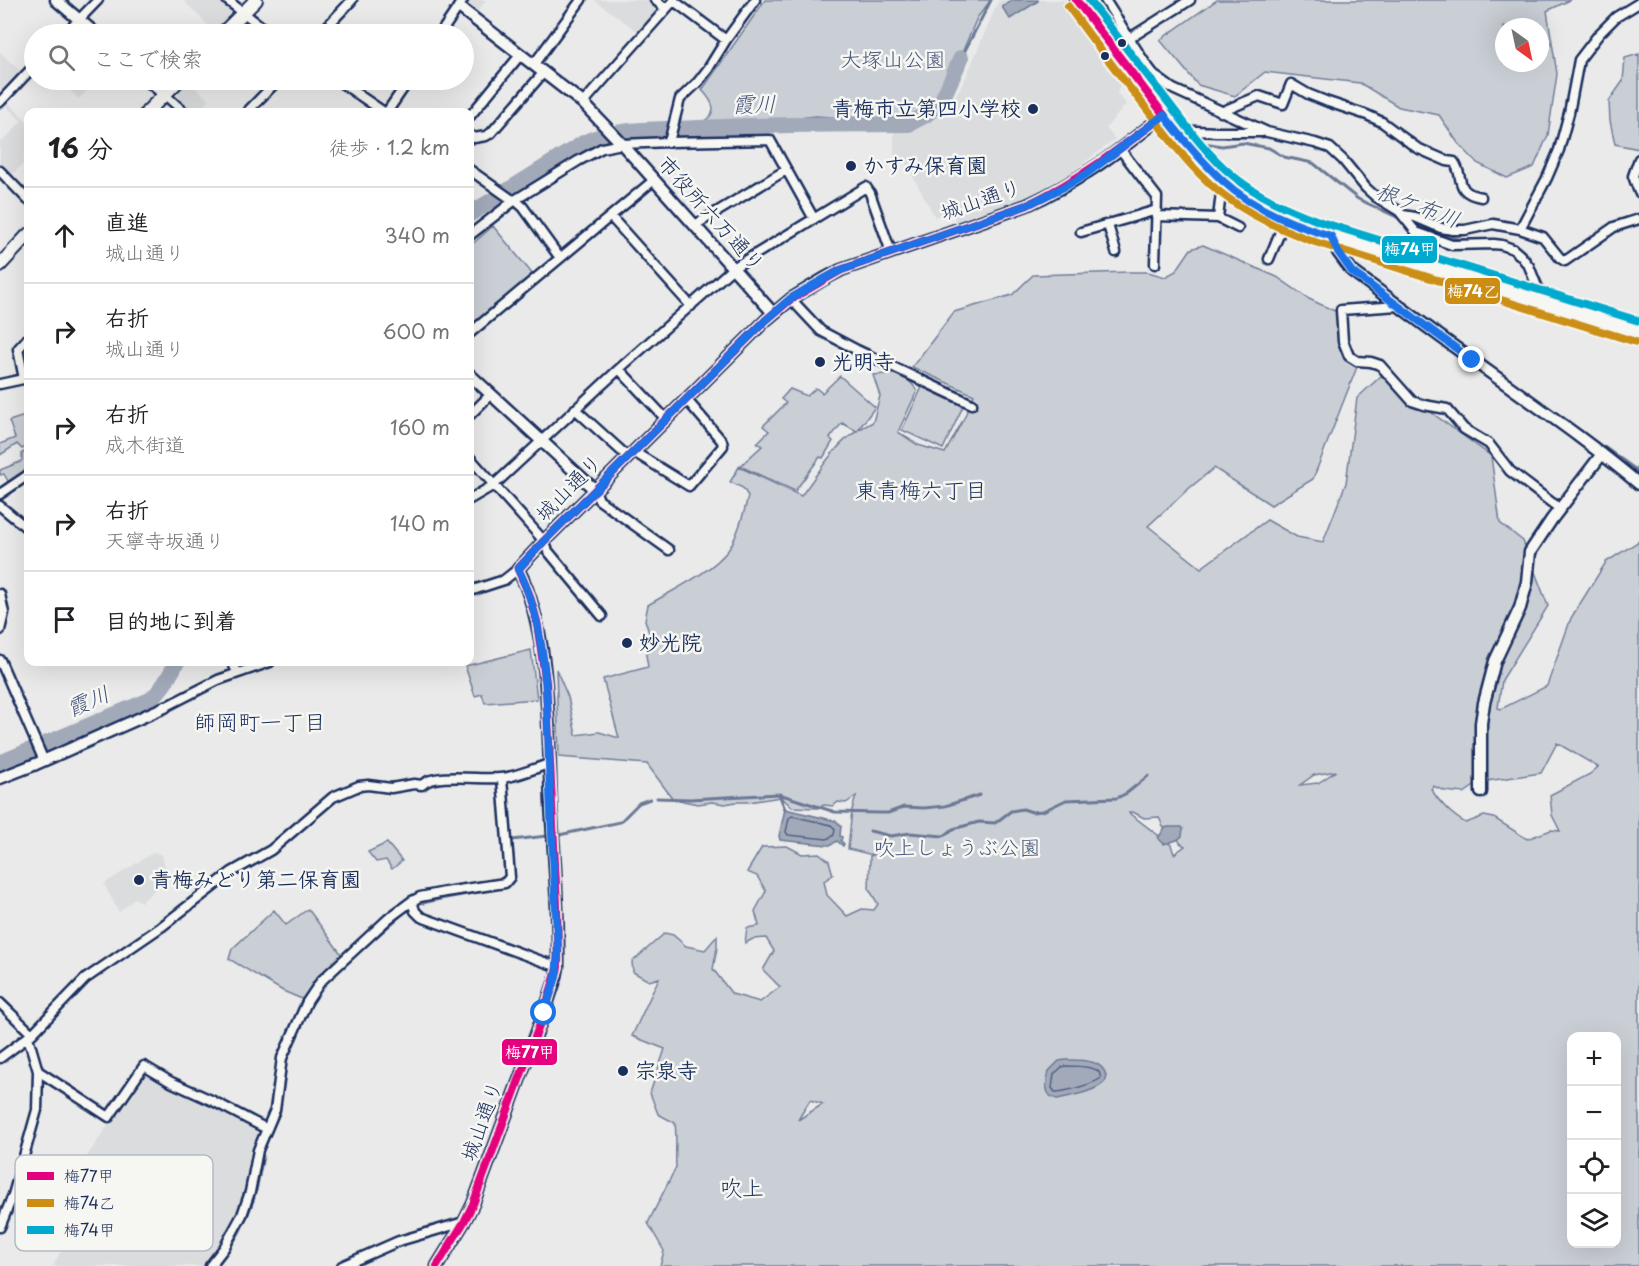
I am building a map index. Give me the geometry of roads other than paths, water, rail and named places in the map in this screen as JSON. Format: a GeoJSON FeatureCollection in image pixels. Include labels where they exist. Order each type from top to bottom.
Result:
{"type":"FeatureCollection","features":[{"type":"Feature","properties":{"kind":"main road"},"geometry":{"type":"LineString","coordinates":[[232,24],[256,0]]}},
{"type":"Feature","properties":{"kind":"main road"},"geometry":{"type":"LineString","coordinates":[[1076,0],[1200,158],[1224,183],[1260,207],[1285,220],[1331,236],[1542,302],[1637,326]]}},
{"type":"Feature","properties":{"kind":"main road"},"geometry":{"type":"LineString","coordinates":[[151,108],[168,90]]}},
{"type":"Feature","properties":{"kind":"main road"},"geometry":{"type":"LineString","coordinates":[[0,265],[24,240]]}},
{"type":"Feature","properties":{"kind":"street"},"geometry":{"type":"LineString","coordinates":[[56,0],[84,24]]}},
{"type":"Feature","properties":{"kind":"street"},"geometry":{"type":"LineString","coordinates":[[75,24],[98,0]]}},
{"type":"Feature","properties":{"kind":"street"},"geometry":{"type":"LineString","coordinates":[[227,0],[258,24]]}},
{"type":"Feature","properties":{"kind":"street"},"geometry":{"type":"LineString","coordinates":[[329,24],[352,0]]}},
{"type":"Feature","properties":{"kind":"street"},"geometry":{"type":"LineString","coordinates":[[534,64],[581,0]]}},
{"type":"Feature","properties":{"kind":"street"},"geometry":{"type":"LineString","coordinates":[[655,0],[666,9]]}},
{"type":"Feature","properties":{"kind":"street"},"geometry":{"type":"LineString","coordinates":[[446,24],[458,2],[583,104],[674,0],[726,40]]}},
{"type":"Feature","properties":{"kind":"street"},"geometry":{"type":"LineString","coordinates":[[670,140],[680,99],[698,82],[755,0]]}},
{"type":"Feature","properties":{"kind":"street"},"geometry":{"type":"LineString","coordinates":[[1105,0],[1145,63],[1155,76],[1173,89],[1267,132],[1330,148],[1366,188],[1403,214],[1453,230],[1493,224],[1520,230],[1543,237],[1565,261],[1614,227],[1639,219]]}},
{"type":"Feature","properties":{"kind":"street"},"geometry":{"type":"LineString","coordinates":[[1130,38],[1190,0]]}},
{"type":"Feature","properties":{"kind":"street"},"geometry":{"type":"LineString","coordinates":[[1520,230],[1559,150],[1579,60],[1616,17],[1639,3]]}},
{"type":"Feature","properties":{"kind":"street"},"geometry":{"type":"LineString","coordinates":[[474,111],[520,54]]}},
{"type":"Feature","properties":{"kind":"street"},"geometry":{"type":"LineString","coordinates":[[474,138],[491,133],[544,72]]}},
{"type":"Feature","properties":{"kind":"street"},"geometry":{"type":"LineString","coordinates":[[0,102],[24,77]]}},
{"type":"Feature","properties":{"kind":"street"},"geometry":{"type":"LineString","coordinates":[[1221,112],[1259,96],[1283,104],[1291,84],[1308,94],[1382,122],[1417,148],[1454,162],[1463,189],[1470,195],[1480,197]]}},
{"type":"Feature","properties":{"kind":"street"},"geometry":{"type":"LineString","coordinates":[[159,90],[180,108]]}},
{"type":"Feature","properties":{"kind":"street"},"geometry":{"type":"LineString","coordinates":[[251,108],[268,90]]}},
{"type":"Feature","properties":{"kind":"street"},"geometry":{"type":"LineString","coordinates":[[352,90],[379,108]]}},
{"type":"Feature","properties":{"kind":"street"},"geometry":{"type":"LineString","coordinates":[[388,108],[402,90]]}},
{"type":"Feature","properties":{"kind":"street","name":"市役所六万通り"},"geometry":{"type":"LineString","coordinates":[[583,104],[773,313]]}},
{"type":"Feature","properties":{"kind":"street","name":"城山通り"},"geometry":{"type":"LineString","coordinates":[[437,1266],[473,1204],[544,1013],[558,967],[546,690],[540,642],[525,582],[518,569],[686,399],[790,299],[841,270],[1048,196],[1085,175],[1164,115]]}},
{"type":"Feature","properties":{"kind":"street"},"geometry":{"type":"LineString","coordinates":[[1176,130],[1267,132]]}},
{"type":"Feature","properties":{"kind":"street"},"geometry":{"type":"LineString","coordinates":[[474,231],[513,199],[602,148],[620,143],[670,140],[770,140],[812,216]]}},
{"type":"Feature","properties":{"kind":"street"},"geometry":{"type":"LineString","coordinates":[[1120,149],[1157,197],[1155,264]]}},
{"type":"Feature","properties":{"kind":"street"},"geometry":{"type":"LineString","coordinates":[[1639,159],[1634,176],[1639,192]]}},
{"type":"Feature","properties":{"kind":"street"},"geometry":{"type":"LineString","coordinates":[[695,225],[786,170]]}},
{"type":"Feature","properties":{"kind":"street"},"geometry":{"type":"LineString","coordinates":[[0,171],[24,196]]}},
{"type":"Feature","properties":{"kind":"street"},"geometry":{"type":"LineString","coordinates":[[474,173],[523,207],[560,258]]}},
{"type":"Feature","properties":{"kind":"street"},"geometry":{"type":"LineString","coordinates":[[474,330],[654,180]]}},
{"type":"Feature","properties":{"kind":"street"},"geometry":{"type":"LineString","coordinates":[[1218,218],[1224,183]]}},
{"type":"Feature","properties":{"kind":"street"},"geometry":{"type":"LineString","coordinates":[[474,497],[494,485],[690,306],[731,265],[812,216],[866,187],[891,252]]}},
{"type":"Feature","properties":{"kind":"street"},"geometry":{"type":"LineString","coordinates":[[1081,232],[1157,213],[1218,218],[1238,228]]}},
{"type":"Feature","properties":{"kind":"street"},"geometry":{"type":"LineString","coordinates":[[1403,214],[1416,232],[1447,244],[1461,246],[1494,244],[1513,249],[1529,266],[1542,302]]}},
{"type":"Feature","properties":{"kind":"street"},"geometry":{"type":"LineString","coordinates":[[611,217],[690,306]]}},
{"type":"Feature","properties":{"kind":"street"},"geometry":{"type":"LineString","coordinates":[[1269,259],[1285,220]]}},
{"type":"Feature","properties":{"kind":"street"},"geometry":{"type":"LineString","coordinates":[[1108,225],[1116,252]]}},
{"type":"Feature","properties":{"kind":"street"},"geometry":{"type":"LineString","coordinates":[[1331,236],[1338,252],[1352,272],[1602,454],[1639,484]]}},
{"type":"Feature","properties":{"kind":"street"},"geometry":{"type":"LineString","coordinates":[[790,299],[821,331],[856,350],[972,404]]}},
{"type":"Feature","properties":{"kind":"street"},"geometry":{"type":"LineString","coordinates":[[1398,306],[1341,310],[1343,341],[1348,356],[1357,361],[1380,365],[1412,401],[1447,409],[1464,429],[1489,444],[1510,471],[1560,509]]}},
{"type":"Feature","properties":{"kind":"street"},"geometry":{"type":"LineString","coordinates":[[24,342],[18,349],[24,372]]}},
{"type":"Feature","properties":{"kind":"street"},"geometry":{"type":"LineString","coordinates":[[619,369],[666,419]]}},
{"type":"Feature","properties":{"kind":"street"},"geometry":{"type":"LineString","coordinates":[[0,384],[24,379]]}},
{"type":"Feature","properties":{"kind":"street"},"geometry":{"type":"LineString","coordinates":[[474,379],[595,490],[599,500],[669,550]]}},
{"type":"Feature","properties":{"kind":"street"},"geometry":{"type":"LineString","coordinates":[[474,411],[490,394]]}},
{"type":"Feature","properties":{"kind":"street"},"geometry":{"type":"LineString","coordinates":[[575,409],[631,454],[689,486],[723,446],[722,441],[686,399]]}},
{"type":"Feature","properties":{"kind":"street"},"geometry":{"type":"LineString","coordinates":[[1481,792],[1482,712],[1495,662],[1520,608],[1527,582],[1530,552],[1602,454]]}},
{"type":"Feature","properties":{"kind":"street"},"geometry":{"type":"LineString","coordinates":[[474,462],[544,541],[548,551],[602,616]]}},
{"type":"Feature","properties":{"kind":"street"},"geometry":{"type":"LineString","coordinates":[[0,494],[24,478]]}},
{"type":"Feature","properties":{"kind":"street"},"geometry":{"type":"LineString","coordinates":[[0,506],[24,526]]}},
{"type":"Feature","properties":{"kind":"street"},"geometry":{"type":"LineString","coordinates":[[474,590],[504,580],[518,569]]}},
{"type":"Feature","properties":{"kind":"street"},"geometry":{"type":"LineString","coordinates":[[0,594],[4,614],[0,630]]}},
{"type":"Feature","properties":{"kind":"street"},"geometry":{"type":"LineString","coordinates":[[0,660],[42,757]]}},
{"type":"Feature","properties":{"kind":"street"},"geometry":{"type":"LineString","coordinates":[[234,666],[237,672]]}},
{"type":"Feature","properties":{"kind":"street"},"geometry":{"type":"LineString","coordinates":[[0,778],[42,757],[165,707],[207,685],[257,666]]}},
{"type":"Feature","properties":{"kind":"street"},"geometry":{"type":"LineString","coordinates":[[0,1058],[30,1036],[85,979],[161,927],[232,872],[271,850],[333,797],[359,786],[391,788],[422,785],[426,781],[446,778],[502,778],[549,764]]}},
{"type":"Feature","properties":{"kind":"street"},"geometry":{"type":"LineString","coordinates":[[210,1266],[224,1248],[242,1215],[250,1192],[258,1150],[275,1110],[282,1058],[314,990],[325,975],[389,918],[412,901],[445,892],[505,883],[510,877],[502,778]]}},
{"type":"Feature","properties":{"kind":"street"},"geometry":{"type":"LineString","coordinates":[[412,901],[415,911],[421,917],[558,967]]}},
{"type":"Feature","properties":{"kind":"street"},"geometry":{"type":"LineString","coordinates":[[0,1003],[30,1036],[38,1071],[37,1110],[24,1155]]}},
{"type":"Feature","properties":{"kind":"street"},"geometry":{"type":"LineString","coordinates":[[38,1071],[109,1117],[144,1066],[171,1082],[267,1129]]}},
{"type":"Feature","properties":{"kind":"street"},"geometry":{"type":"LineString","coordinates":[[0,1227],[15,1187]]}},
{"type":"Feature","properties":{"kind":"street"},"geometry":{"type":"LineString","coordinates":[[342,1266],[399,1241],[464,1222]]}},
{"type":"Feature","properties":{"kind":"water"},"geometry":{"type":"Polygon","coordinates":[[[1013,0],[1038,1],[1010,19],[1002,7],[1013,0]]]}},
{"type":"Feature","properties":{"kind":"water"},"geometry":{"type":"Polygon","coordinates":[[[785,809],[836,821],[841,826],[840,836],[843,846],[837,841],[827,845],[780,840],[785,809]]]}},
{"type":"Feature","properties":{"kind":"water"},"geometry":{"type":"Polygon","coordinates":[[[1168,827],[1182,827],[1182,836],[1164,844],[1158,838],[1168,827]]]}},
{"type":"Feature","properties":{"kind":"water"},"geometry":{"type":"Polygon","coordinates":[[[1059,1061],[1098,1064],[1105,1073],[1106,1080],[1097,1087],[1084,1092],[1057,1099],[1049,1095],[1047,1080],[1049,1071],[1059,1061]]]}},
{"type":"Feature","properties":{"kind":"waterway","name":"霞川"},"geometry":{"type":"LineString","coordinates":[[961,58],[991,0]]}},
{"type":"Feature","properties":{"kind":"waterway","name":"霞川"},"geometry":{"type":"LineString","coordinates":[[474,211],[585,142],[612,134],[641,130],[724,127],[909,124],[926,115],[942,100],[961,58]]}},
{"type":"Feature","properties":{"kind":"waterway","name":"根ケ布川"},"geometry":{"type":"LineString","coordinates":[[1204,143],[1222,146],[1243,143],[1269,148],[1284,157],[1313,163],[1358,199],[1401,219]]}},
{"type":"Feature","properties":{"kind":"waterway"},"geometry":{"type":"LineString","coordinates":[[676,313],[725,269],[815,212],[809,201]]}},
{"type":"Feature","properties":{"kind":"waterway","name":"根ケ布川"},"geometry":{"type":"LineString","coordinates":[[1413,223],[1466,241]]}},
{"type":"Feature","properties":{"kind":"waterway","name":"根ケ布川"},"geometry":{"type":"LineString","coordinates":[[1473,241],[1496,240]]}},
{"type":"Feature","properties":{"kind":"waterway","name":"根ケ布川"},"geometry":{"type":"LineString","coordinates":[[1514,245],[1528,255],[1548,296],[1639,322]]}},
{"type":"Feature","properties":{"kind":"waterway"},"geometry":{"type":"LineString","coordinates":[[1604,447],[1639,472]]}},
{"type":"Feature","properties":{"kind":"waterway"},"geometry":{"type":"LineString","coordinates":[[502,484],[523,464]]}},
{"type":"Feature","properties":{"kind":"waterway","name":"霞川"},"geometry":{"type":"LineString","coordinates":[[0,763],[150,700],[162,687],[175,666]]}},
{"type":"Feature","properties":{"kind":"waterway"},"geometry":{"type":"LineString","coordinates":[[870,831],[891,836],[910,833],[943,836],[953,829],[979,822],[995,823],[1011,811],[1023,809],[1032,812],[1043,811],[1066,800],[1117,798],[1148,776]]}},
{"type":"Feature","properties":{"kind":"waterway"},"geometry":{"type":"LineString","coordinates":[[779,794],[785,809]]}},
{"type":"Feature","properties":{"kind":"waterway"},"geometry":{"type":"LineString","coordinates":[[657,798],[690,799],[779,794],[835,812],[888,813],[904,807],[945,806],[980,795]]}},
{"type":"Feature","properties":{"kind":"waterway"},"geometry":{"type":"LineString","coordinates":[[559,835],[620,822],[639,803],[650,799]]}},
{"type":"Feature","properties":{"kind":"waterway"},"geometry":{"type":"LineString","coordinates":[[514,878],[512,840],[547,836]]}},
{"type":"Feature","properties":{"kind":"waterway"},"geometry":{"type":"LineString","coordinates":[[423,903],[506,887]]}},
{"type":"Feature","properties":{"kind":"waterway"},"geometry":{"type":"LineString","coordinates":[[338,970],[400,916]]}},
{"type":"Feature","properties":{"kind":"waterway"},"geometry":{"type":"LineString","coordinates":[[265,1146],[279,1113],[285,1069]]}},
{"type":"Feature","properties":{"kind":"waterway"},"geometry":{"type":"LineString","coordinates":[[256,1191],[263,1156]]}},
{"type":"Feature","properties":{"kind":"waterway"},"geometry":{"type":"LineString","coordinates":[[217,1266],[238,1234],[254,1198]]}},
{"type":"Feature","properties":{"kind":"place","name":"青梅市立第四小学校"},"geometry":{"type":"Point","coordinates":[1033,109]}},
{"type":"Feature","properties":{"kind":"place","name":"かすみ保育園"},"geometry":{"type":"Point","coordinates":[851,166]}},
{"type":"Feature","properties":{"kind":"place","name":"光明寺"},"geometry":{"type":"Point","coordinates":[820,362]}},
{"type":"Feature","properties":{"kind":"place","name":"妙光院"},"geometry":{"type":"Point","coordinates":[627,643]}},
{"type":"Feature","properties":{"kind":"place","name":"青梅みどり第二保育園"},"geometry":{"type":"Point","coordinates":[139,880]}},
{"type":"Feature","properties":{"kind":"place","name":"宗泉寺"},"geometry":{"type":"Point","coordinates":[623,1071]}},
{"type":"Feature","properties":{"kind":"district","name":"東青梅六丁目"},"geometry":{"type":"Point","coordinates":[921,490]}},
{"type":"Feature","properties":{"kind":"district","name":"師岡町一丁目"},"geometry":{"type":"Point","coordinates":[260,722]}},
{"type":"Feature","properties":{"kind":"district","name":"吹上"},"geometry":{"type":"Point","coordinates":[742,1188]}},
{"type":"Feature","properties":{"kind":"park label","name":"大塚山公園"},"geometry":{"type":"Point","coordinates":[893,60]}},
{"type":"Feature","properties":{"kind":"park label","name":"吹上しょうぶ公園"},"geometry":{"type":"Point","coordinates":[957,848]}}]}
